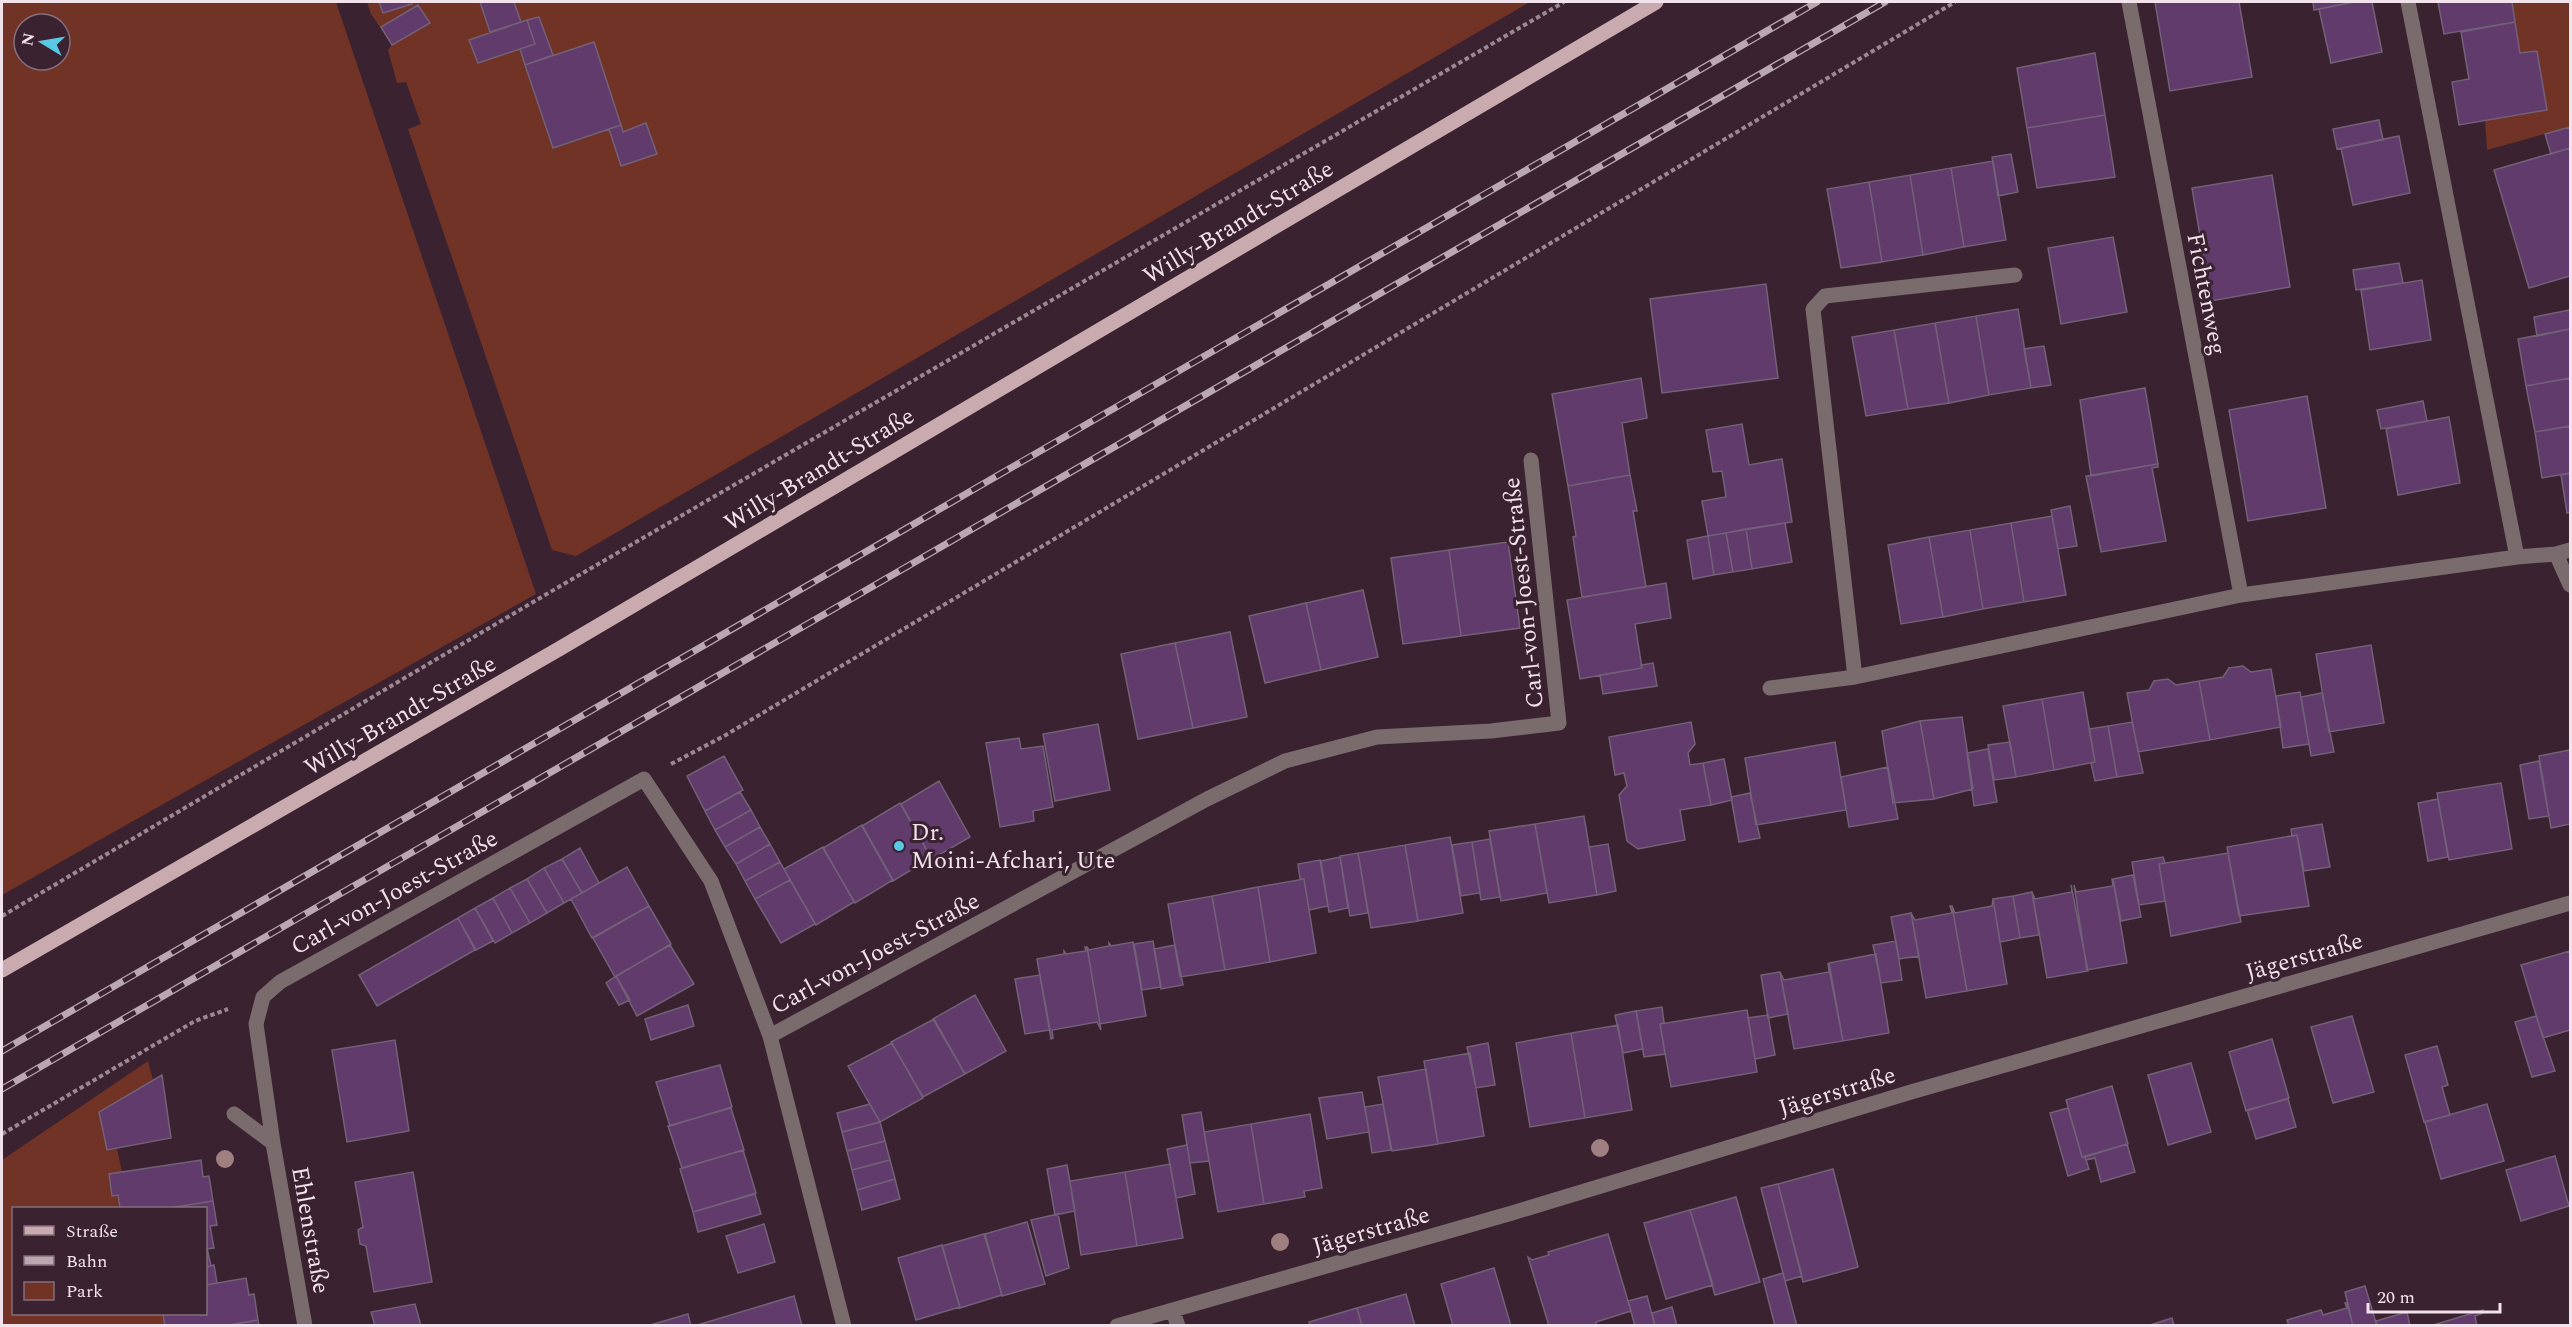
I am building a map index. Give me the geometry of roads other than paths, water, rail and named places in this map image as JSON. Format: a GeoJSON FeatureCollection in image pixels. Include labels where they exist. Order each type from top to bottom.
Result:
{"type":"FeatureCollection","features":[{"type":"Feature","properties":{"kind":"main road","name":"Willy-Brandt-Straße"},"geometry":{"type":"LineString","coordinates":[[2,970],[559,649],[1656,2]]}},
{"type":"Feature","properties":{"kind":"street","name":"Fichtenweg"},"geometry":{"type":"LineString","coordinates":[[2128,2],[2241,595]]}},
{"type":"Feature","properties":{"kind":"street"},"geometry":{"type":"LineString","coordinates":[[2408,2],[2517,557]]}},
{"type":"Feature","properties":{"kind":"street"},"geometry":{"type":"LineString","coordinates":[[1855,677],[1813,309],[1826,296],[2014,275]]}},
{"type":"Feature","properties":{"kind":"street","name":"Carl-von-Joest-Straße"},"geometry":{"type":"LineString","coordinates":[[770,1036],[1207,799],[1285,761],[1377,737],[1491,731],[1559,723],[1531,460]]}},
{"type":"Feature","properties":{"kind":"street"},"geometry":{"type":"LineString","coordinates":[[1770,688],[1855,677],[2241,595],[2517,557],[2563,552],[2571,585]]}},
{"type":"Feature","properties":{"kind":"street","name":"Carl-von-Joest-Straße"},"geometry":{"type":"LineString","coordinates":[[263,997],[280,982],[644,778],[711,881],[770,1036],[844,1326]]}},
{"type":"Feature","properties":{"kind":"street","name":"Jägerstraße"},"geometry":{"type":"LineString","coordinates":[[1117,1326],[1175,1318],[1923,1089],[2571,903]]}},
{"type":"Feature","properties":{"kind":"street","name":"Ehlenstraße"},"geometry":{"type":"LineString","coordinates":[[263,997],[256,1024],[273,1143],[305,1326]]}},
{"type":"Feature","properties":{"kind":"street","name":"Ehlenstraße"},"geometry":{"type":"LineString","coordinates":[[234,1114],[273,1143]]}},
{"type":"Feature","properties":{"kind":"railway"},"geometry":{"type":"LineString","coordinates":[[2,1051],[1817,2]]}},
{"type":"Feature","properties":{"kind":"railway"},"geometry":{"type":"LineString","coordinates":[[2,1089],[1885,2]]}},
{"type":"Feature","properties":{"kind":"place","name":"Dr. Moini-Afchari, Ute"},"geometry":{"type":"Point","coordinates":[899,846]}}]}
